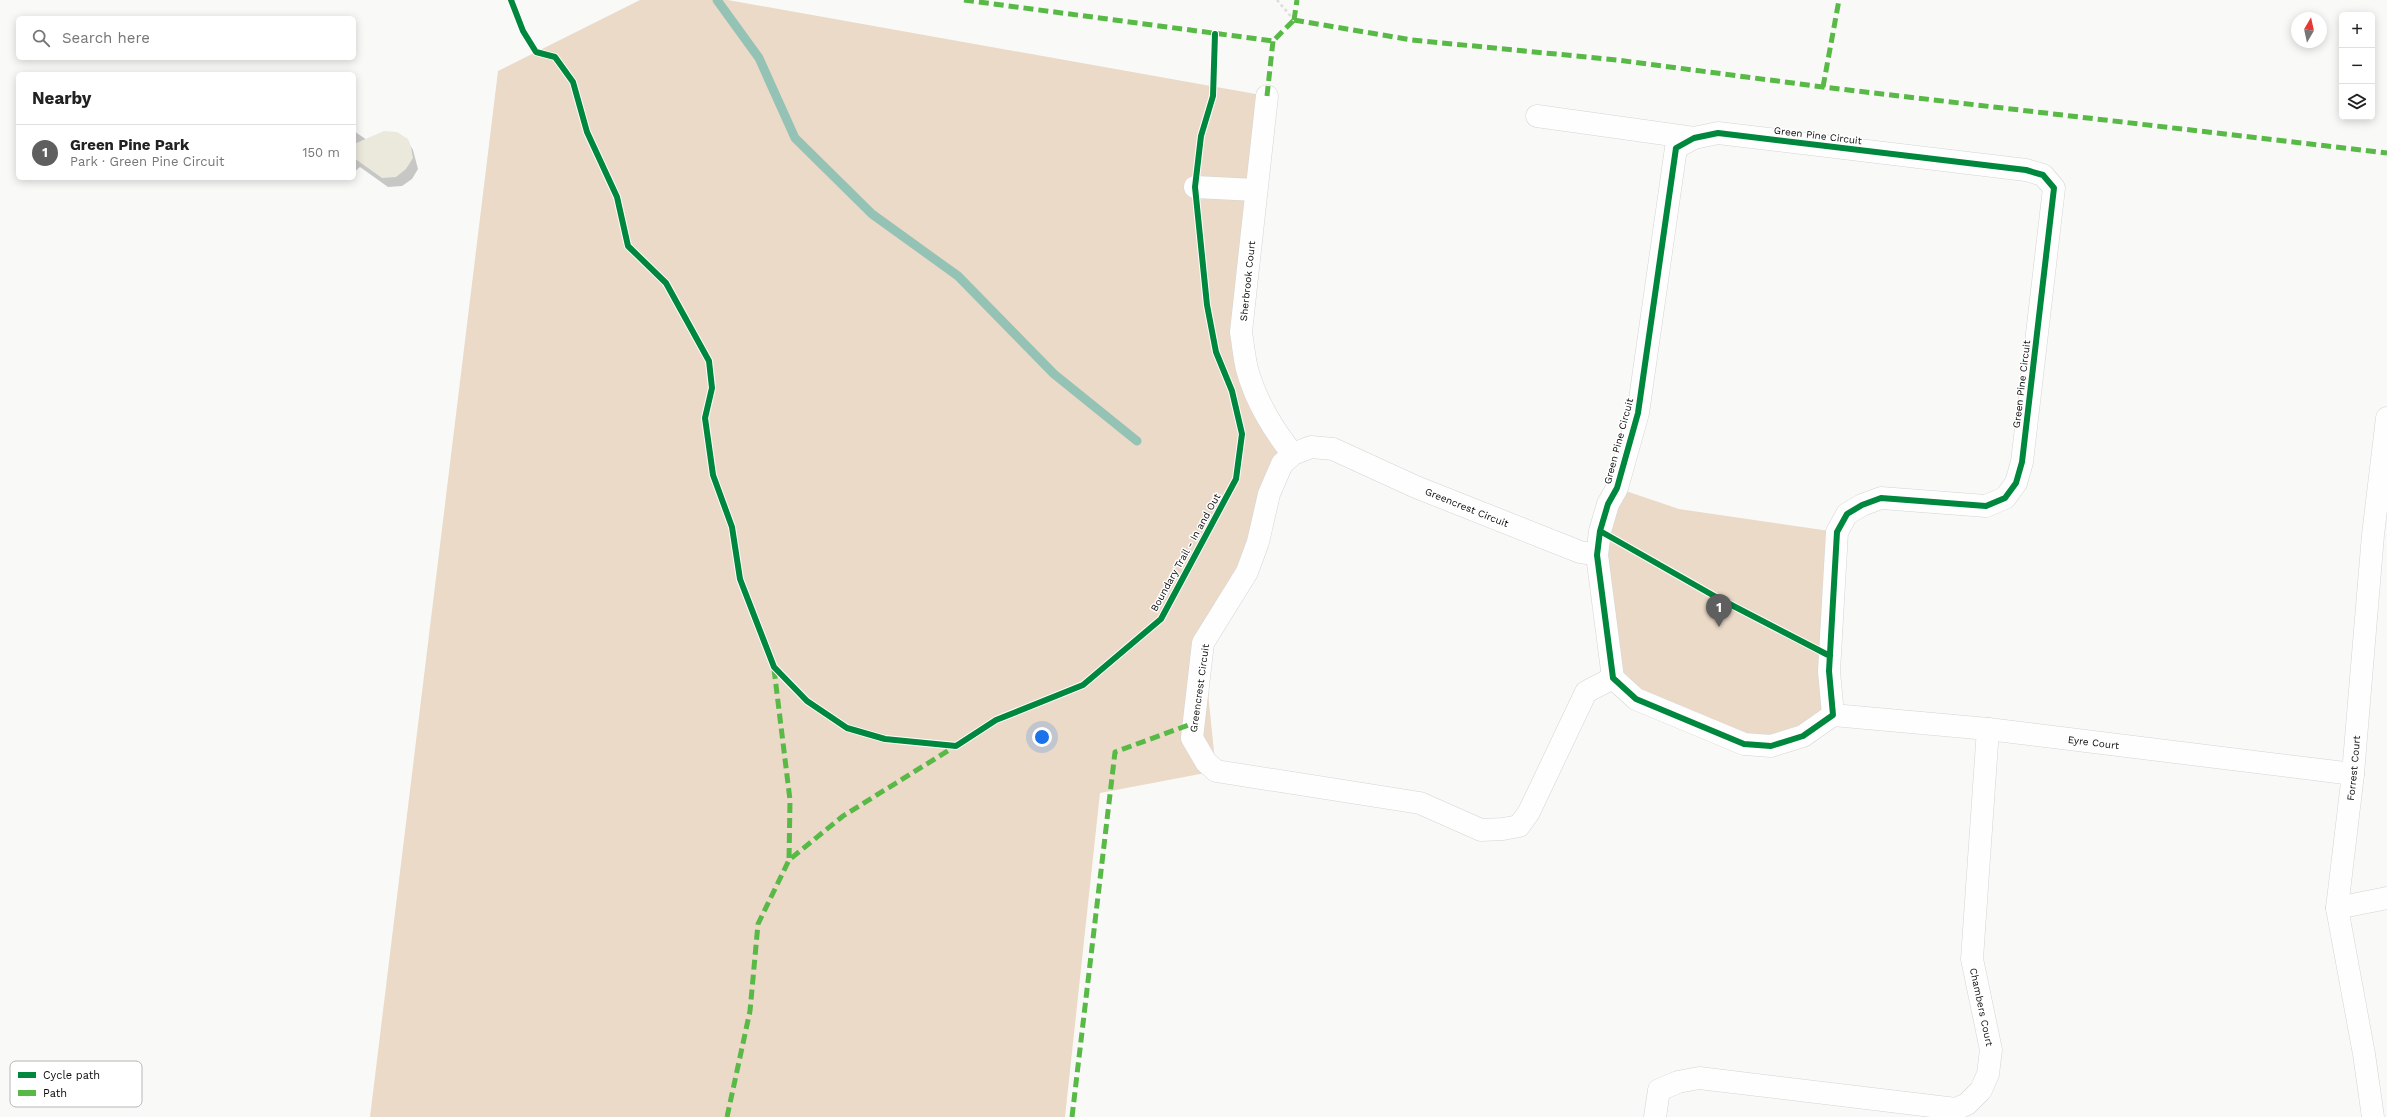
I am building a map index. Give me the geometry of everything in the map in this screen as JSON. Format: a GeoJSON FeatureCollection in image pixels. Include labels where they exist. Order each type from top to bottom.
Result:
{"type":"FeatureCollection","features":[{"type":"Feature","properties":{"kind":"street","name":"Sherbrook Court"},"geometry":{"type":"LineString","coordinates":[[1267,96],[1256,190],[1242,339],[1247,369],[1259,400],[1277,436],[1293,454]]}},
{"type":"Feature","properties":{"kind":"street","name":"Green Pine Circuit"},"geometry":{"type":"LineString","coordinates":[[1537,116],[1694,138]]}},
{"type":"Feature","properties":{"kind":"street","name":"Green Pine Circuit"},"geometry":{"type":"LineString","coordinates":[[1613,678],[1597,555],[1600,531],[1608,504],[1617,488],[1638,413],[1676,148],[1694,138],[1718,133],[2026,170],[2043,175],[2054,188],[2022,462],[2016,483],[2005,498],[1986,506],[1881,498],[1862,505],[1847,514],[1837,532],[1829,671],[1833,715]]}},
{"type":"Feature","properties":{"kind":"street"},"geometry":{"type":"LineString","coordinates":[[1195,187],[1256,190]]}},
{"type":"Feature","properties":{"kind":"street","name":"Forrest Court"},"geometry":{"type":"LineString","coordinates":[[2373,1117],[2364,1054],[2337,908],[2380,535],[2387,418]]}},
{"type":"Feature","properties":{"kind":"street","name":"Greencrest Circuit"},"geometry":{"type":"LineString","coordinates":[[1597,555],[1580,552],[1416,487],[1333,449],[1311,446],[1293,454],[1282,464],[1269,494],[1258,542],[1247,572],[1203,643],[1192,738],[1206,762],[1216,771],[1420,803],[1481,830],[1503,829],[1519,826],[1529,812],[1586,692],[1613,678]]}},
{"type":"Feature","properties":{"kind":"street"},"geometry":{"type":"LineString","coordinates":[[1613,678],[1636,699],[1744,744],[1771,746],[1803,736],[1833,715]]}},
{"type":"Feature","properties":{"kind":"street","name":"Eyre Court"},"geometry":{"type":"LineString","coordinates":[[1833,715],[1988,729],[2353,774]]}},
{"type":"Feature","properties":{"kind":"street","name":"Chambers Court"},"geometry":{"type":"LineString","coordinates":[[1655,1117],[1659,1090],[1678,1082],[1699,1078],[1956,1109],[1967,1104],[1982,1090],[1988,1074],[1991,1050],[1972,960],[1988,729]]}},
{"type":"Feature","properties":{"kind":"street"},"geometry":{"type":"LineString","coordinates":[[2337,908],[2387,898]]}},
{"type":"Feature","properties":{"kind":"path"},"geometry":{"type":"LineString","coordinates":[[1277,0],[1294,20]]}},
{"type":"Feature","properties":{"kind":"shaded area"},"geometry":{"type":"Polygon","coordinates":[[[640,0],[728,0],[1267,96],[1241,332],[1282,464],[1203,643],[1216,771],[1100,793],[1065,1117],[370,1117],[498,71],[640,0]]]}},
{"type":"Feature","properties":{"kind":"shaded area"},"geometry":{"type":"Polygon","coordinates":[[[1617,488],[1679,509],[1837,532],[1833,715],[1771,746],[1613,678],[1601,599],[1617,488]]]}},
{"type":"Feature","properties":{"kind":"building"},"geometry":{"type":"Polygon","coordinates":[[[384,131],[397,132],[408,139],[413,158],[406,169],[396,177],[382,178],[356,159],[356,143],[384,131]]]}},
{"type":"Feature","properties":{"kind":"waterway"},"geometry":{"type":"LineString","coordinates":[[717,0],[759,58],[795,138],[872,214],[958,276],[1054,374],[1137,441]]}},
{"type":"Feature","properties":{"kind":"marked path"},"geometry":{"type":"LineString","coordinates":[[964,0],[1273,41],[1294,20]]}},
{"type":"Feature","properties":{"kind":"marked path"},"geometry":{"type":"LineString","coordinates":[[1294,20],[1297,0]]}},
{"type":"Feature","properties":{"kind":"marked path"},"geometry":{"type":"LineString","coordinates":[[1823,87],[1839,0]]}},
{"type":"Feature","properties":{"kind":"marked path"},"geometry":{"type":"LineString","coordinates":[[1294,20],[1412,40],[1617,60],[1823,87],[2387,153]]}},
{"type":"Feature","properties":{"kind":"marked path"},"geometry":{"type":"LineString","coordinates":[[1267,96],[1273,41]]}},
{"type":"Feature","properties":{"kind":"marked path"},"geometry":{"type":"LineString","coordinates":[[774,669],[790,800],[789,860]]}},
{"type":"Feature","properties":{"kind":"marked path"},"geometry":{"type":"LineString","coordinates":[[1072,1117],[1115,752],[1194,723]]}},
{"type":"Feature","properties":{"kind":"marked path"},"geometry":{"type":"LineString","coordinates":[[727,1117],[750,1011],[758,924],[789,860],[843,816],[954,747]]}},
{"type":"Feature","properties":{"kind":"cycle path","name":"Boundary Trail - In and Out"},"geometry":{"type":"LineString","coordinates":[[511,0],[523,31],[536,52],[555,57],[573,82],[587,132],[617,197],[628,246],[666,283],[709,361],[712,388],[705,418],[713,475],[732,527],[740,579],[774,667],[807,701],[847,728],[885,739],[956,746],[996,720],[1083,685],[1161,619],[1236,479],[1242,434],[1232,391],[1216,352],[1207,305],[1195,187],[1201,136],[1213,96],[1215,34]]}},
{"type":"Feature","properties":{"kind":"cycle path"},"geometry":{"type":"LineString","coordinates":[[1718,133],[2026,170],[2043,175],[2054,188],[2022,462],[2016,483],[2005,498],[1986,506],[1881,498],[1862,505],[1847,514],[1837,532],[1829,671],[1833,715],[1803,736],[1771,746],[1744,744],[1636,699],[1613,678],[1597,555],[1600,531],[1608,504],[1617,488],[1638,413],[1676,148],[1694,138],[1718,133]]}},
{"type":"Feature","properties":{"kind":"cycle path"},"geometry":{"type":"LineString","coordinates":[[1600,531],[1716,597],[1830,656]]}},
{"type":"Feature","properties":{"kind":"place","name":"Green Pine Park"},"geometry":{"type":"Point","coordinates":[1719,627]}}]}
